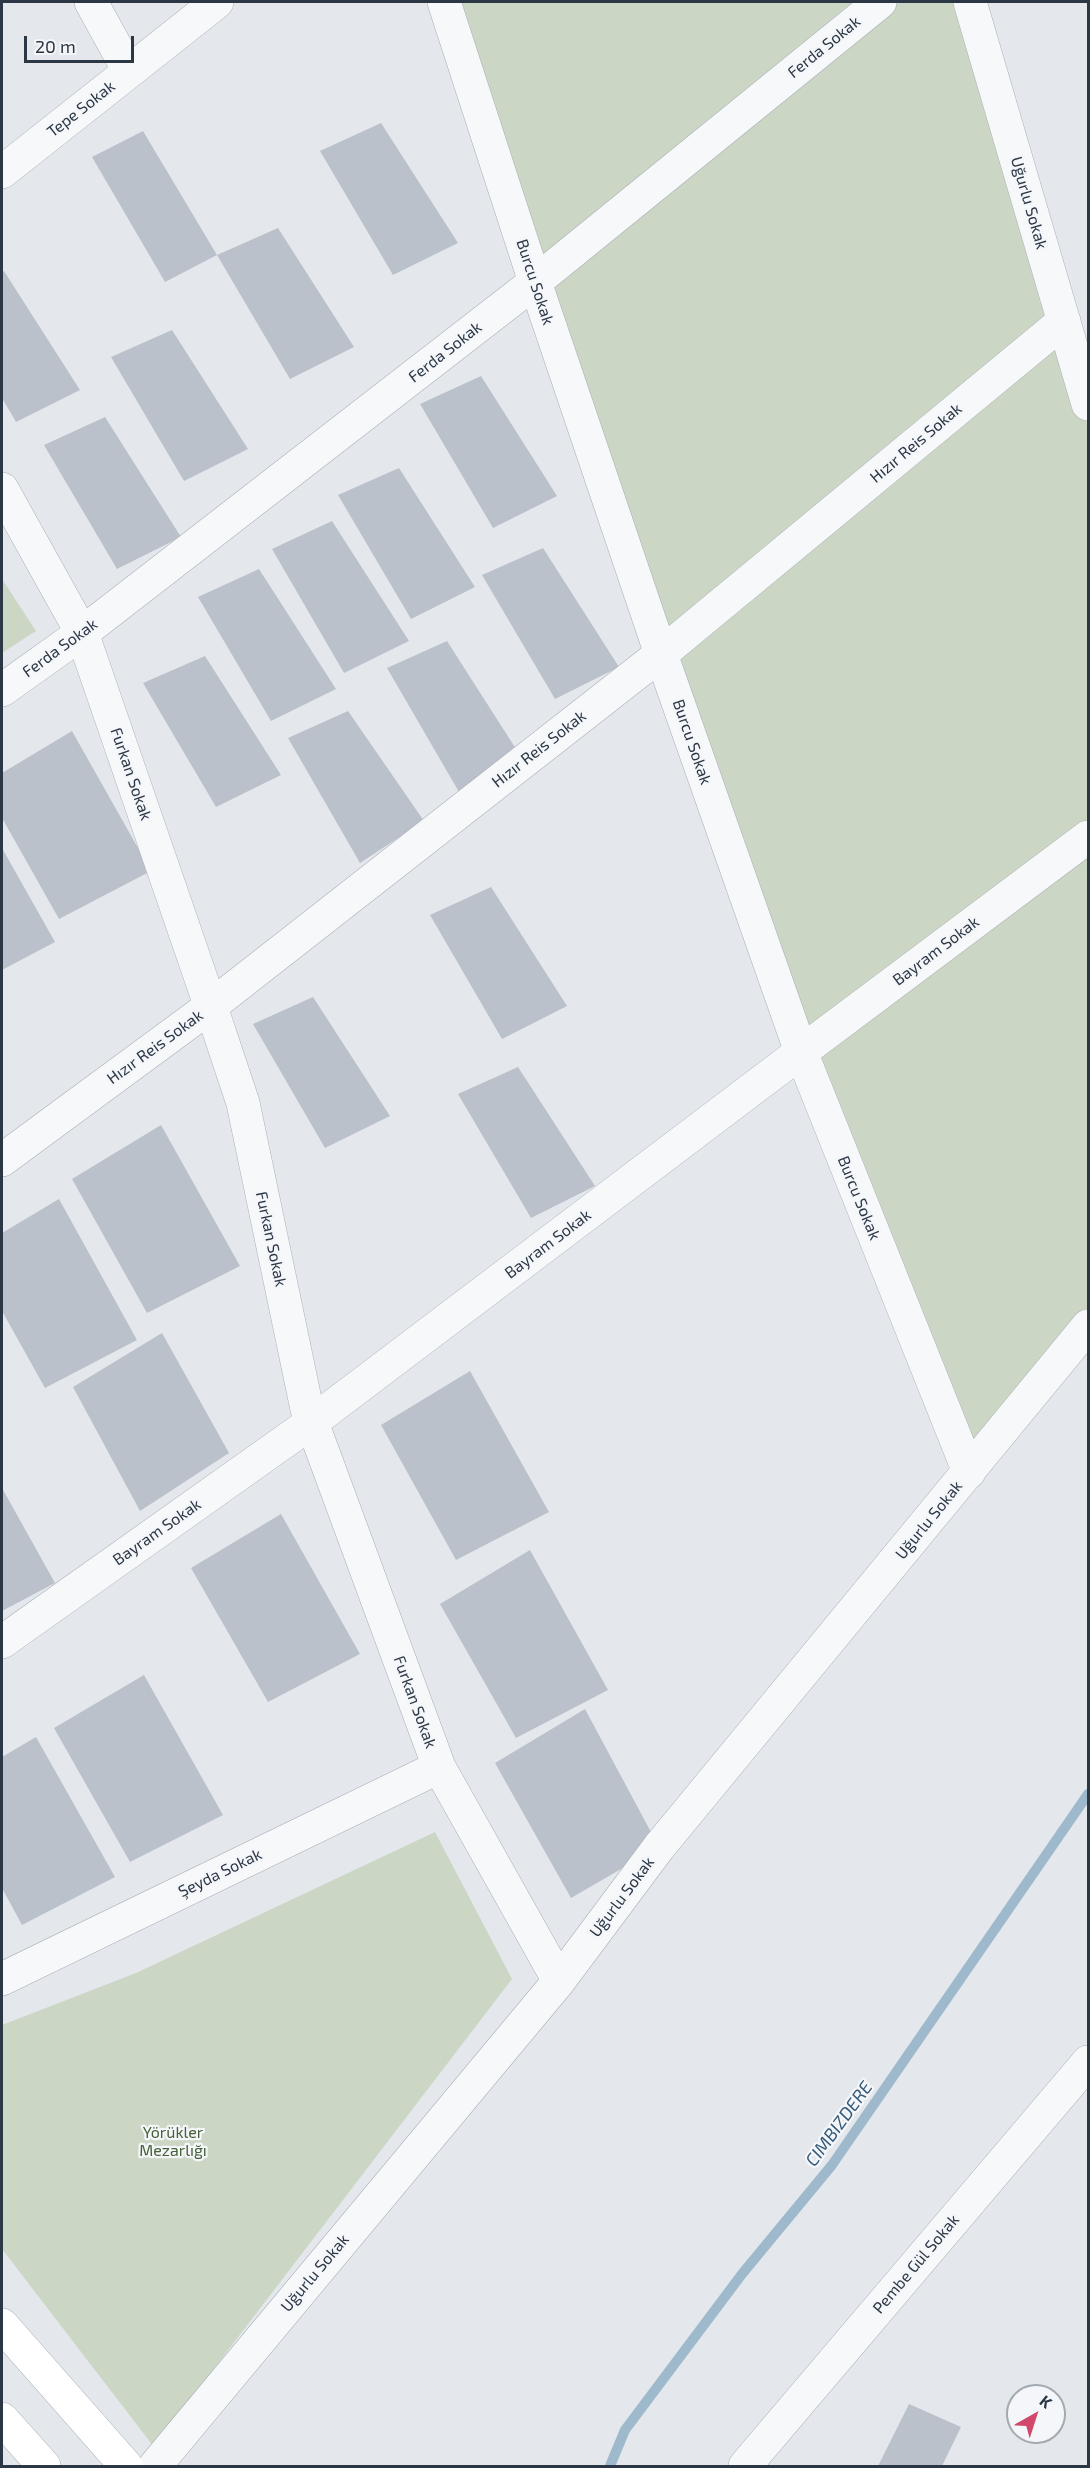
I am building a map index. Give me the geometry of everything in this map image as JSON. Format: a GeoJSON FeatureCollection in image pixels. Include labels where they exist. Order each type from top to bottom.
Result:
{"type":"FeatureCollection","features":[{"type":"Feature","properties":{"kind":"main road"},"geometry":{"type":"LineString","coordinates":[[2,2325],[126,2466]]}},
{"type":"Feature","properties":{"kind":"main road"},"geometry":{"type":"LineString","coordinates":[[2,2419],[44,2466]]}},
{"type":"Feature","properties":{"kind":"street"},"geometry":{"type":"LineString","coordinates":[[91,2],[129,71]]}},
{"type":"Feature","properties":{"kind":"street","name":"Tepe Sokak"},"geometry":{"type":"LineString","coordinates":[[2,172],[217,2]]}},
{"type":"Feature","properties":{"kind":"street","name":"Burcu Sokak"},"geometry":{"type":"LineString","coordinates":[[444,2],[535,282],[661,654],[801,1052],[969,1472]]}},
{"type":"Feature","properties":{"kind":"street","name":"Ferda Sokak"},"geometry":{"type":"LineString","coordinates":[[2,690],[82,633],[535,282],[880,2]]}},
{"type":"Feature","properties":{"kind":"street","name":"Uğurlu Sokak"},"geometry":{"type":"LineString","coordinates":[[970,2],[1089,404]]}},
{"type":"Feature","properties":{"kind":"street","name":"Hızır Reis Sokak"},"geometry":{"type":"LineString","coordinates":[[2,1160],[211,1006],[661,654],[1064,321]]}},
{"type":"Feature","properties":{"kind":"street","name":"Furkan Sokak"},"geometry":{"type":"LineString","coordinates":[[2,489],[82,633],[211,1006],[243,1102],[307,1409],[439,1767],[559,1981]]}},
{"type":"Feature","properties":{"kind":"street","name":"Bayram Sokak"},"geometry":{"type":"LineString","coordinates":[[2,1642],[312,1422],[1089,837]]}},
{"type":"Feature","properties":{"kind":"street","name":"Uğurlu Sokak"},"geometry":{"type":"LineString","coordinates":[[155,2466],[559,1981],[659,1847],[1089,1326]]}},
{"type":"Feature","properties":{"kind":"street","name":"Şeyda Sokak"},"geometry":{"type":"LineString","coordinates":[[2,1979],[439,1767]]}},
{"type":"Feature","properties":{"kind":"street","name":"Pembe Gül Sokak"},"geometry":{"type":"LineString","coordinates":[[745,2466],[1089,2062]]}},
{"type":"Feature","properties":{"kind":"green space"},"geometry":{"type":"Polygon","coordinates":[[[444,2],[970,2],[1088,404],[1088,1326],[969,1472],[801,1052],[444,2]]]}},
{"type":"Feature","properties":{"kind":"green space"},"geometry":{"type":"Polygon","coordinates":[[[2,579],[36,631],[2,653],[2,579]]]}},
{"type":"Feature","properties":{"kind":"green space","name":"Yörükler Mezarlığı"},"geometry":{"type":"Polygon","coordinates":[[[435,1832],[512,1979],[154,2447],[2,2249],[2,2025],[136,1973],[435,1832]]]}},
{"type":"Feature","properties":{"kind":"building"},"geometry":{"type":"Polygon","coordinates":[[[381,123],[458,243],[393,275],[320,151],[381,123]]]}},
{"type":"Feature","properties":{"kind":"building"},"geometry":{"type":"Polygon","coordinates":[[[143,131],[217,255],[165,282],[92,157],[143,131]]]}},
{"type":"Feature","properties":{"kind":"building"},"geometry":{"type":"Polygon","coordinates":[[[278,228],[354,347],[290,379],[217,255],[278,228]]]}},
{"type":"Feature","properties":{"kind":"building"},"geometry":{"type":"Polygon","coordinates":[[[4,271],[80,390],[16,422],[2,398],[2,272],[4,271]]]}},
{"type":"Feature","properties":{"kind":"building"},"geometry":{"type":"Polygon","coordinates":[[[172,330],[248,449],[184,481],[111,357],[172,330]]]}},
{"type":"Feature","properties":{"kind":"building"},"geometry":{"type":"Polygon","coordinates":[[[481,376],[557,496],[493,528],[420,404],[481,376]]]}},
{"type":"Feature","properties":{"kind":"building"},"geometry":{"type":"Polygon","coordinates":[[[105,417],[181,537],[117,569],[44,445],[105,417]]]}},
{"type":"Feature","properties":{"kind":"building"},"geometry":{"type":"Polygon","coordinates":[[[399,468],[475,587],[411,619],[338,495],[399,468]]]}},
{"type":"Feature","properties":{"kind":"building"},"geometry":{"type":"Polygon","coordinates":[[[332,521],[409,641],[344,673],[272,549],[332,521]]]}},
{"type":"Feature","properties":{"kind":"building"},"geometry":{"type":"Polygon","coordinates":[[[543,548],[619,667],[555,699],[482,575],[543,548]]]}},
{"type":"Feature","properties":{"kind":"building"},"geometry":{"type":"Polygon","coordinates":[[[259,569],[336,689],[271,721],[198,597],[259,569]]]}},
{"type":"Feature","properties":{"kind":"building"},"geometry":{"type":"Polygon","coordinates":[[[447,641],[518,752],[459,792],[387,668],[447,641]]]}},
{"type":"Feature","properties":{"kind":"building"},"geometry":{"type":"Polygon","coordinates":[[[205,656],[281,775],[216,807],[143,683],[205,656]]]}},
{"type":"Feature","properties":{"kind":"building"},"geometry":{"type":"Polygon","coordinates":[[[348,711],[424,821],[360,863],[288,738],[348,711]]]}},
{"type":"Feature","properties":{"kind":"building"},"geometry":{"type":"Polygon","coordinates":[[[72,731],[151,871],[59,919],[2,818],[2,773],[72,731]]]}},
{"type":"Feature","properties":{"kind":"building"},"geometry":{"type":"Polygon","coordinates":[[[2,848],[55,942],[2,970],[2,848]]]}},
{"type":"Feature","properties":{"kind":"building"},"geometry":{"type":"Polygon","coordinates":[[[491,887],[567,1006],[502,1039],[430,915],[491,887]]]}},
{"type":"Feature","properties":{"kind":"building"},"geometry":{"type":"Polygon","coordinates":[[[313,997],[390,1116],[325,1148],[253,1024],[313,997]]]}},
{"type":"Feature","properties":{"kind":"building"},"geometry":{"type":"Polygon","coordinates":[[[518,1067],[595,1186],[531,1218],[458,1094],[518,1067]]]}},
{"type":"Feature","properties":{"kind":"building"},"geometry":{"type":"Polygon","coordinates":[[[161,1125],[240,1266],[147,1313],[72,1179],[161,1125]]]}},
{"type":"Feature","properties":{"kind":"building"},"geometry":{"type":"Polygon","coordinates":[[[59,1199],[137,1340],[45,1388],[2,1311],[2,1233],[59,1199]]]}},
{"type":"Feature","properties":{"kind":"building"},"geometry":{"type":"Polygon","coordinates":[[[162,1333],[229,1453],[140,1511],[73,1387],[162,1333]]]}},
{"type":"Feature","properties":{"kind":"building"},"geometry":{"type":"Polygon","coordinates":[[[470,1371],[549,1512],[456,1560],[381,1425],[470,1371]]]}},
{"type":"Feature","properties":{"kind":"building"},"geometry":{"type":"Polygon","coordinates":[[[2,1488],[55,1583],[2,1611],[2,1488]]]}},
{"type":"Feature","properties":{"kind":"building"},"geometry":{"type":"Polygon","coordinates":[[[281,1514],[360,1654],[268,1702],[191,1568],[281,1514]]]}},
{"type":"Feature","properties":{"kind":"building"},"geometry":{"type":"Polygon","coordinates":[[[530,1550],[608,1690],[516,1738],[440,1604],[530,1550]]]}},
{"type":"Feature","properties":{"kind":"building"},"geometry":{"type":"Polygon","coordinates":[[[144,1675],[223,1815],[130,1862],[54,1728],[144,1675]]]}},
{"type":"Feature","properties":{"kind":"building"},"geometry":{"type":"Polygon","coordinates":[[[585,1709],[659,1847],[571,1898],[495,1763],[585,1709]]]}},
{"type":"Feature","properties":{"kind":"building"},"geometry":{"type":"Polygon","coordinates":[[[36,1737],[115,1877],[22,1925],[2,1888],[2,1757],[36,1737]]]}},
{"type":"Feature","properties":{"kind":"building"},"geometry":{"type":"Polygon","coordinates":[[[909,2404],[961,2427],[942,2466],[878,2466],[909,2404]]]}},
{"type":"Feature","properties":{"kind":"waterway","name":"CIMBIZDERE"},"geometry":{"type":"LineString","coordinates":[[610,2466],[625,2430],[742,2274],[832,2165],[1088,1794]]}}]}
